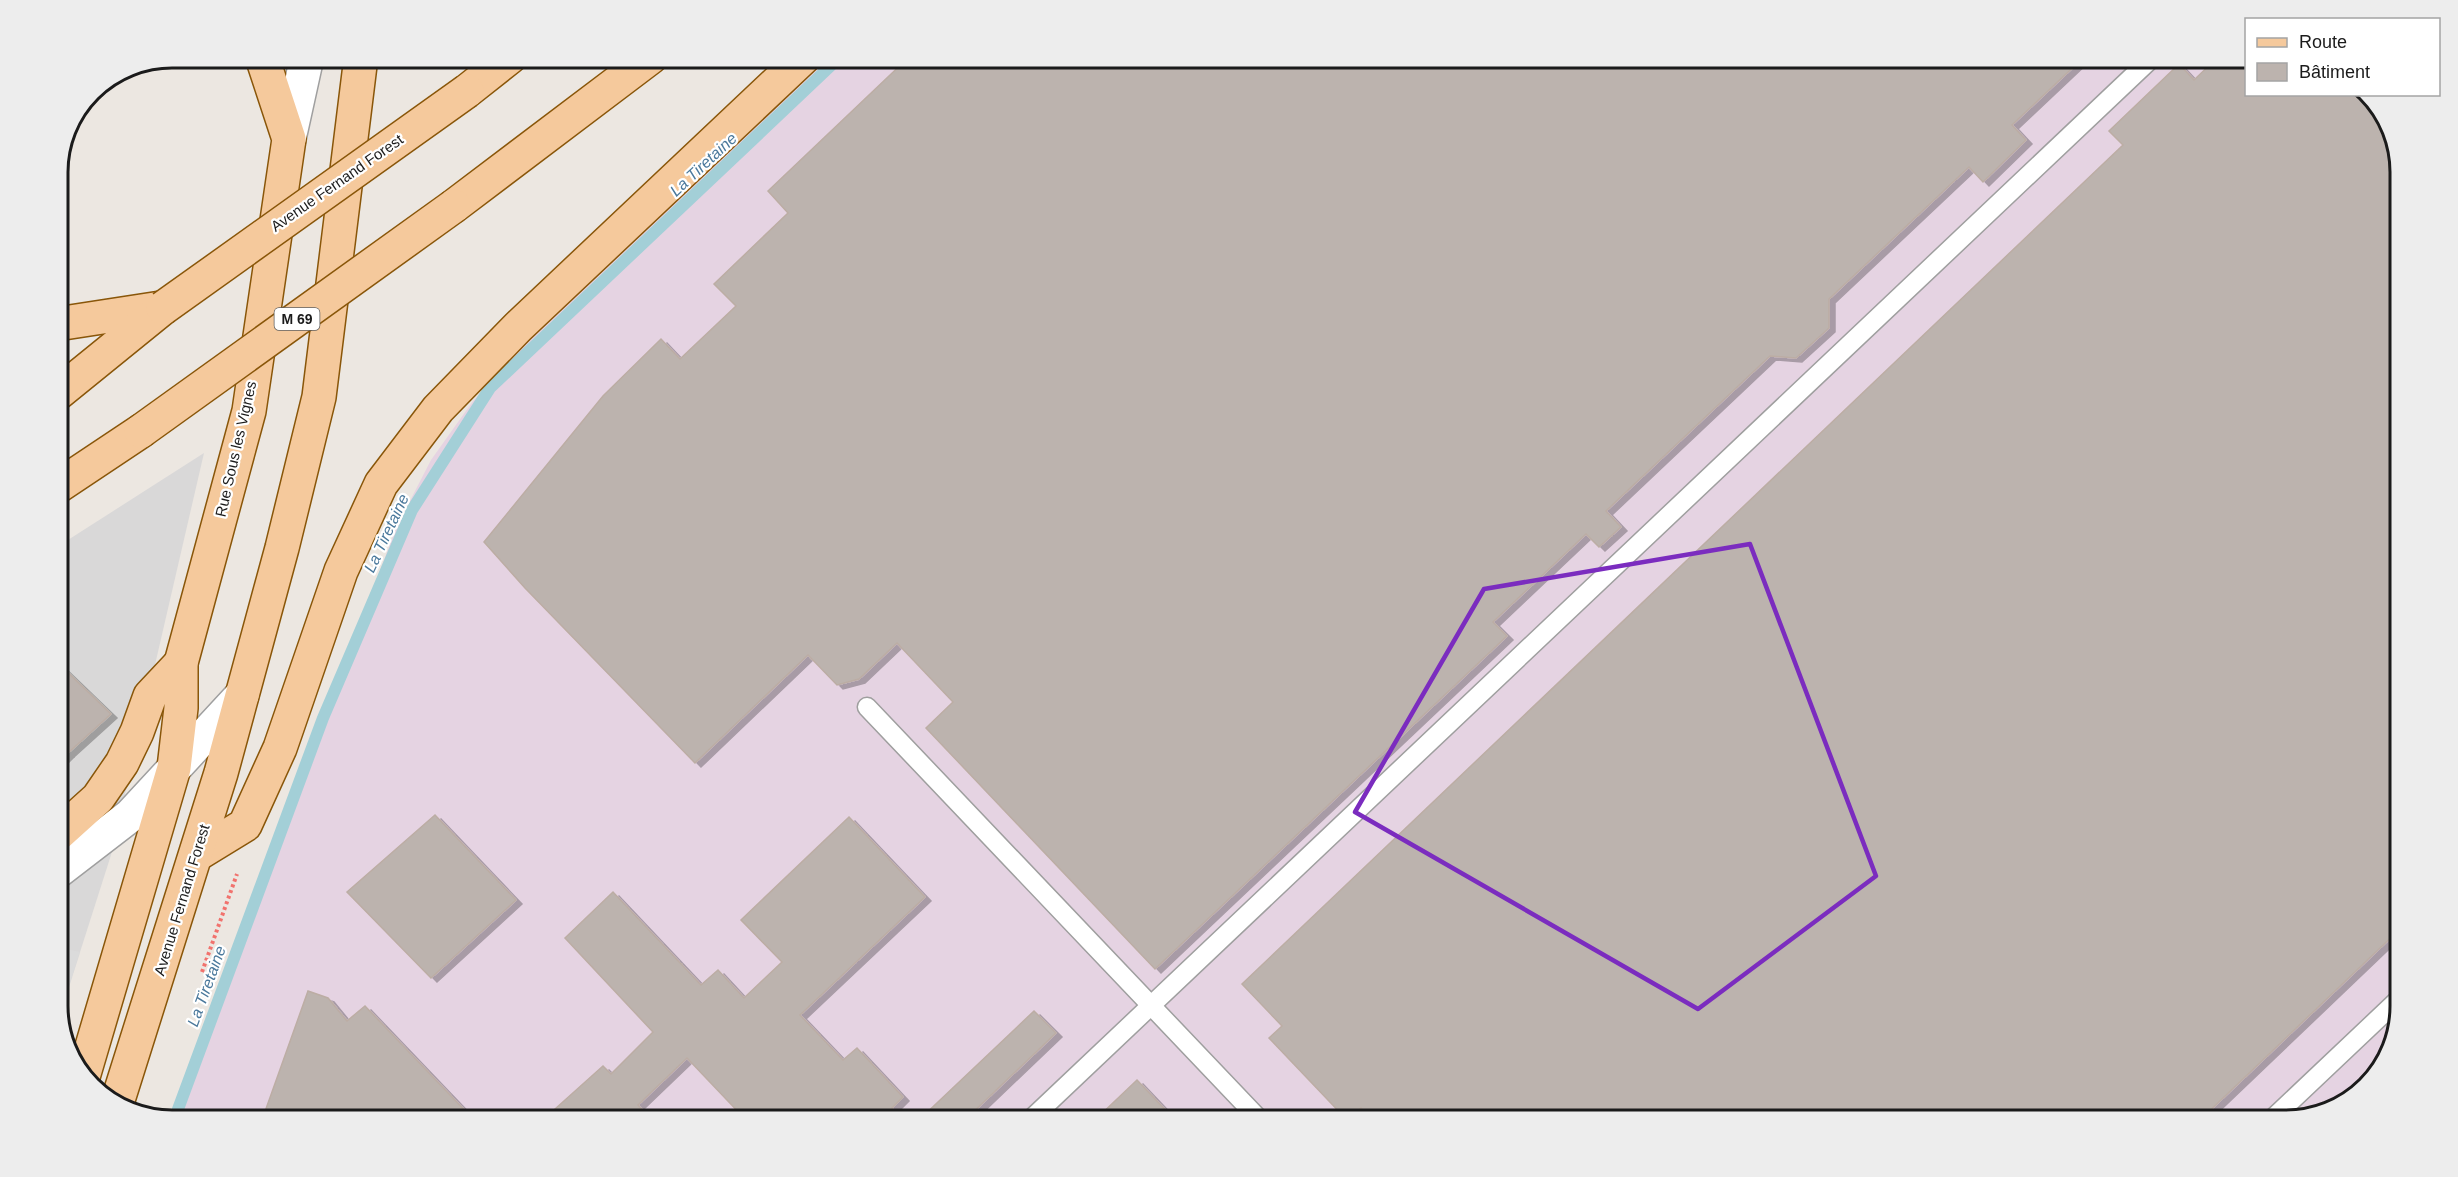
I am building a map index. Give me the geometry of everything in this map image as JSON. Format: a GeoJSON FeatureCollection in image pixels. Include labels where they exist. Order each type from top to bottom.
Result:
{"type":"FeatureCollection","features":[{"type":"Feature","properties":{"kind":"main road"},"geometry":{"type":"LineString","coordinates":[[266,68],[289,139]]}},
{"type":"Feature","properties":{"kind":"main road"},"geometry":{"type":"LineString","coordinates":[[242,695],[282,548],[319,396],[360,68]]}},
{"type":"Feature","properties":{"kind":"main road","name":"Avenue Fernand Forest"},"geometry":{"type":"LineString","coordinates":[[68,385],[163,308],[496,68]]}},
{"type":"Feature","properties":{"kind":"main road","name":"M 69"},"geometry":{"type":"LineString","coordinates":[[68,480],[141,431],[454,206],[636,68]]}},
{"type":"Feature","properties":{"kind":"main road"},"geometry":{"type":"LineString","coordinates":[[196,855],[245,825],[280,748],[341,571],[381,484],[438,409],[518,327],[792,68]]}},
{"type":"Feature","properties":{"kind":"main road","name":"Rue Sous les Vignes"},"geometry":{"type":"LineString","coordinates":[[174,768],[182,708],[181,663],[249,411],[289,139]]}},
{"type":"Feature","properties":{"kind":"main road"},"geometry":{"type":"LineString","coordinates":[[68,322],[163,308]]}},
{"type":"Feature","properties":{"kind":"main road"},"geometry":{"type":"LineString","coordinates":[[68,825],[98,798],[122,763],[137,732],[150,696],[181,663]]}},
{"type":"Feature","properties":{"kind":"main road","name":"Avenue Fernand Forest"},"geometry":{"type":"LineString","coordinates":[[119,1096],[196,855],[242,695]]}},
{"type":"Feature","properties":{"kind":"main road"},"geometry":{"type":"LineString","coordinates":[[86,1065],[174,768]]}},
{"type":"Feature","properties":{"kind":"street","name":"Rue Sous les Vignes"},"geometry":{"type":"LineString","coordinates":[[289,139],[305,68]]}},
{"type":"Feature","properties":{"kind":"street"},"geometry":{"type":"LineString","coordinates":[[68,864],[131,815],[242,695]]}},
{"type":"Feature","properties":{"kind":"lane"},"geometry":{"type":"LineString","coordinates":[[1041,1110],[2141,68]]}},
{"type":"Feature","properties":{"kind":"lane"},"geometry":{"type":"LineString","coordinates":[[867,707],[1251,1110]]}},
{"type":"Feature","properties":{"kind":"lane"},"geometry":{"type":"LineString","coordinates":[[2282,1110],[2390,1008]]}},
{"type":"Feature","properties":{"kind":"highlighted area"},"geometry":{"type":"Polygon","coordinates":[[[1750,544],[1876,876],[1698,1009],[1355,812],[1484,589],[1750,544]]]}},
{"type":"Feature","properties":{"kind":"shaded area"},"geometry":{"type":"Polygon","coordinates":[[[814,68],[2245,68],[2245,96],[2358,96],[2369,108],[2380,126],[2385,138],[2390,165],[2390,1005],[2383,1045],[2369,1069],[2344,1092],[2320,1104],[2286,1110],[178,1110],[396,528],[431,460],[473,401],[522,347],[814,68]]]}},
{"type":"Feature","properties":{"kind":"shaded area"},"geometry":{"type":"Polygon","coordinates":[[[204,453],[111,855],[68,990],[68,540],[204,453]]]}},
{"type":"Feature","properties":{"kind":"shaded area"},"geometry":{"type":"Polygon","coordinates":[[[68,949],[80,952],[68,990],[68,949]]]}},
{"type":"Feature","properties":{"kind":"building"},"geometry":{"type":"Polygon","coordinates":[[[897,68],[2072,68],[2012,125],[2026,140],[1983,182],[1969,167],[1829,299],[1829,328],[1796,358],[1770,356],[1606,511],[1621,527],[1599,547],[1586,534],[1493,622],[1507,636],[1155,969],[926,728],[953,702],[897,643],[859,679],[837,685],[808,655],[695,763],[525,588],[484,542],[603,396],[661,339],[680,359],[736,306],[714,284],[788,213],[768,191],[897,68]]]}},
{"type":"Feature","properties":{"kind":"building"},"geometry":{"type":"Polygon","coordinates":[[[2175,68],[2183,68],[2194,80],[2207,68],[2245,68],[2245,96],[2358,96],[2369,108],[2380,126],[2388,151],[2390,165],[2390,939],[2210,1110],[1363,1110],[1361,1108],[1337,1110],[1269,1038],[1282,1026],[1242,984],[2123,145],[2109,131],[2175,68]]]}},
{"type":"Feature","properties":{"kind":"building"},"geometry":{"type":"Polygon","coordinates":[[[68,673],[111,714],[68,753],[68,673]]]}},
{"type":"Feature","properties":{"kind":"building"},"geometry":{"type":"Polygon","coordinates":[[[435,815],[516,900],[431,978],[347,892],[435,815]]]}},
{"type":"Feature","properties":{"kind":"building"},"geometry":{"type":"Polygon","coordinates":[[[849,817],[925,897],[800,1015],[843,1060],[857,1048],[903,1097],[892,1108],[894,1110],[736,1110],[687,1058],[638,1105],[643,1110],[556,1110],[603,1066],[611,1074],[653,1032],[565,938],[613,892],[701,985],[718,970],[744,998],[782,962],[741,920],[849,817]]]}},
{"type":"Feature","properties":{"kind":"building"},"geometry":{"type":"Polygon","coordinates":[[[308,991],[328,998],[347,1021],[365,1006],[464,1110],[266,1110],[308,991]]]}},
{"type":"Feature","properties":{"kind":"building"},"geometry":{"type":"Polygon","coordinates":[[[1034,1011],[1056,1033],[975,1110],[930,1110],[1034,1011]]]}},
{"type":"Feature","properties":{"kind":"building"},"geometry":{"type":"Polygon","coordinates":[[[1137,1080],[1166,1110],[1106,1110],[1137,1080]]]}},
{"type":"Feature","properties":{"kind":"waterway","name":"La Tiretaine"},"geometry":{"type":"LineString","coordinates":[[178,1110],[323,718],[412,510],[490,388],[828,68]]}}]}
